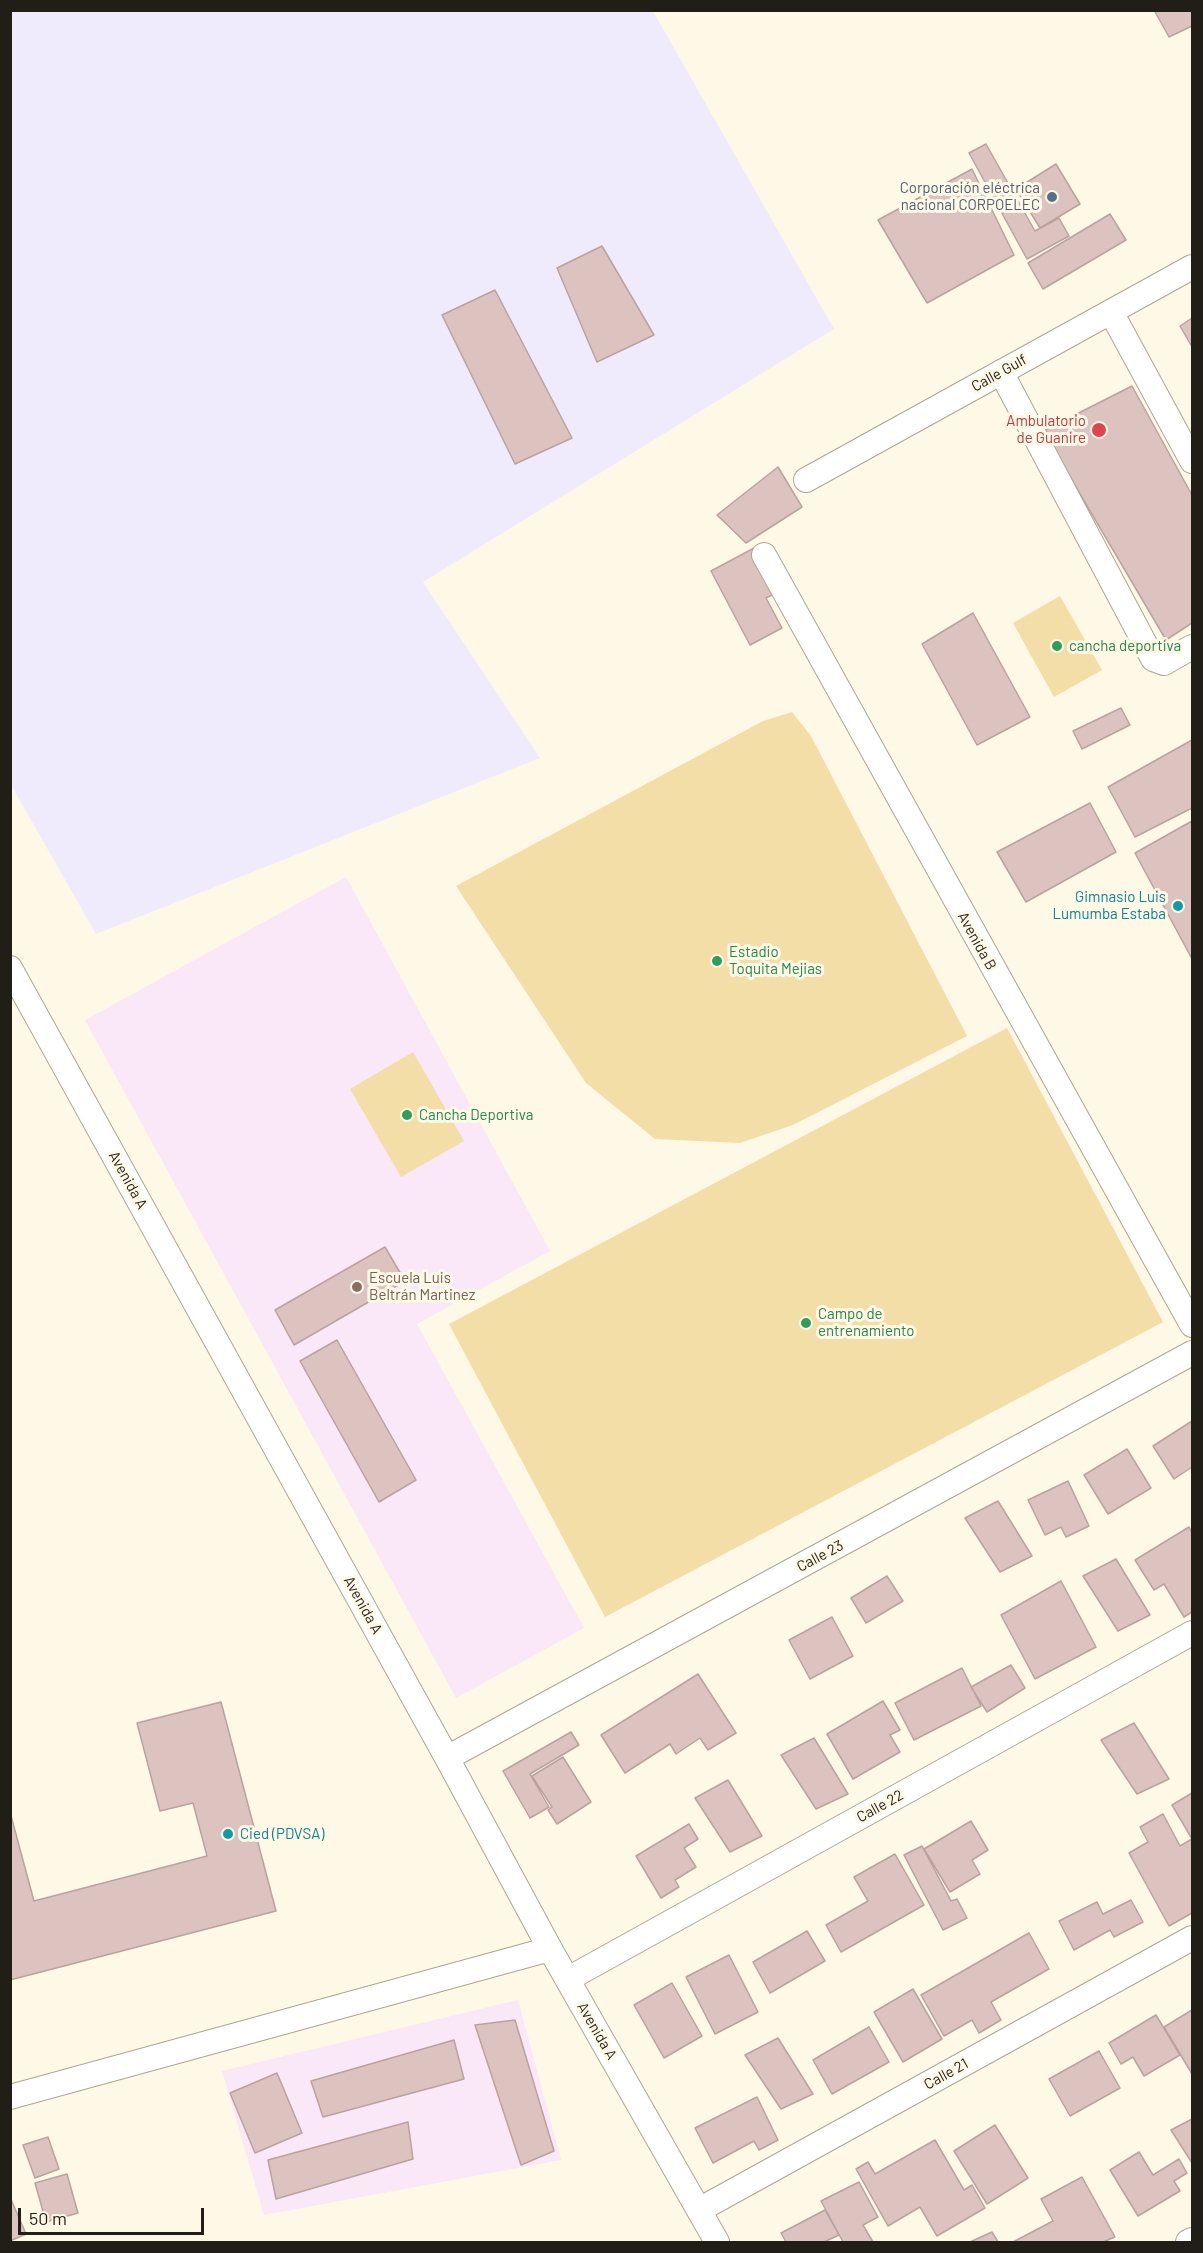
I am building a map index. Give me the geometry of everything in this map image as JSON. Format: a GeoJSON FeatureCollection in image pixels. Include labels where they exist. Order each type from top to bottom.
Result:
{"type":"FeatureCollection","features":[{"type":"Feature","properties":{"kind":"street","name":"Calle Gulf"},"geometry":{"type":"LineString","coordinates":[[806,480],[1192,267]]}},
{"type":"Feature","properties":{"kind":"street"},"geometry":{"type":"LineString","coordinates":[[1111,312],[1192,461]]}},
{"type":"Feature","properties":{"kind":"street"},"geometry":{"type":"LineString","coordinates":[[1001,372],[1153,659],[1164,663],[1192,647]]}},
{"type":"Feature","properties":{"kind":"street","name":"Avenida B"},"geometry":{"type":"LineString","coordinates":[[764,555],[1192,1325]]}},
{"type":"Feature","properties":{"kind":"street","name":"Avenida A"},"geometry":{"type":"LineString","coordinates":[[10,968],[447,1758],[550,1950],[717,2242]]}},
{"type":"Feature","properties":{"kind":"street","name":"Calle 23"},"geometry":{"type":"LineString","coordinates":[[447,1758],[1192,1353]]}},
{"type":"Feature","properties":{"kind":"street","name":"Calle 22"},"geometry":{"type":"LineString","coordinates":[[568,1979],[1192,1633]]}},
{"type":"Feature","properties":{"kind":"street","name":"Calle 21"},"geometry":{"type":"LineString","coordinates":[[699,2210],[1192,1938]]}},
{"type":"Feature","properties":{"kind":"street"},"geometry":{"type":"LineString","coordinates":[[10,2097],[550,1950]]}},
{"type":"Feature","properties":{"kind":"street"},"geometry":{"type":"LineString","coordinates":[[1188,2242],[1192,2240]]}},
{"type":"Feature","properties":{"kind":"shaded area"},"geometry":{"type":"Polygon","coordinates":[[[10,11],[653,11],[834,329],[423,582],[540,758],[96,934],[11,785],[10,11]]]}},
{"type":"Feature","properties":{"kind":"shaded area","name":"cancha deportiva"},"geometry":{"type":"Polygon","coordinates":[[[1060,596],[1102,670],[1054,697],[1013,623],[1060,596]]]}},
{"type":"Feature","properties":{"kind":"shaded area","name":"Estadio Toquita Mejias"},"geometry":{"type":"Polygon","coordinates":[[[792,712],[811,736],[967,1036],[793,1125],[740,1143],[655,1139],[586,1083],[456,886],[763,721],[792,712]]]}},
{"type":"Feature","properties":{"kind":"shaded area","name":"Escuela Luis Beltrán Martinez"},"geometry":{"type":"Polygon","coordinates":[[[346,877],[550,1251],[417,1324],[584,1628],[456,1698],[85,1020],[346,877]]]}},
{"type":"Feature","properties":{"kind":"shaded area","name":"Campo de entrenamiento"},"geometry":{"type":"Polygon","coordinates":[[[1007,1028],[1163,1322],[605,1617],[449,1324],[1007,1028]]]}},
{"type":"Feature","properties":{"kind":"shaded area","name":"Cancha Deportiva"},"geometry":{"type":"Polygon","coordinates":[[[413,1052],[464,1141],[401,1177],[350,1089],[413,1052]]]}},
{"type":"Feature","properties":{"kind":"shaded area"},"geometry":{"type":"Polygon","coordinates":[[[518,2000],[561,2160],[264,2215],[222,2071],[518,2000]]]}},
{"type":"Feature","properties":{"kind":"building"},"geometry":{"type":"Polygon","coordinates":[[[1154,10],[1192,10],[1192,26],[1169,37],[1154,10]]]}},
{"type":"Feature","properties":{"kind":"building"},"geometry":{"type":"Polygon","coordinates":[[[986,144],[1035,231],[1059,218],[1069,236],[1027,259],[969,153],[986,144]]]}},
{"type":"Feature","properties":{"kind":"building"},"geometry":{"type":"Polygon","coordinates":[[[1056,164],[1080,204],[1040,228],[1016,189],[1056,164]]]}},
{"type":"Feature","properties":{"kind":"building"},"geometry":{"type":"Polygon","coordinates":[[[972,169],[1014,255],[927,303],[878,220],[972,169]]]}},
{"type":"Feature","properties":{"kind":"building"},"geometry":{"type":"Polygon","coordinates":[[[1110,214],[1126,240],[1043,289],[1028,263],[1110,214]]]}},
{"type":"Feature","properties":{"kind":"building"},"geometry":{"type":"Polygon","coordinates":[[[602,246],[654,335],[597,362],[557,268],[602,246]]]}},
{"type":"Feature","properties":{"kind":"building"},"geometry":{"type":"Polygon","coordinates":[[[495,290],[572,438],[515,464],[442,315],[495,290]]]}},
{"type":"Feature","properties":{"kind":"building"},"geometry":{"type":"Polygon","coordinates":[[[1192,318],[1192,347],[1180,326],[1192,318]]]}},
{"type":"Feature","properties":{"kind":"building"},"geometry":{"type":"Polygon","coordinates":[[[1132,386],[1192,495],[1192,623],[1166,640],[1043,431],[1132,386]]]}},
{"type":"Feature","properties":{"kind":"building"},"geometry":{"type":"Polygon","coordinates":[[[778,467],[802,507],[746,543],[717,515],[778,467]]]}},
{"type":"Feature","properties":{"kind":"building"},"geometry":{"type":"Polygon","coordinates":[[[756,547],[780,591],[766,598],[782,628],[750,645],[711,571],[756,547]]]}},
{"type":"Feature","properties":{"kind":"building"},"geometry":{"type":"Polygon","coordinates":[[[973,613],[1030,717],[977,745],[922,644],[973,613]]]}},
{"type":"Feature","properties":{"kind":"building"},"geometry":{"type":"Polygon","coordinates":[[[1121,708],[1130,725],[1082,749],[1073,731],[1121,708]]]}},
{"type":"Feature","properties":{"kind":"building"},"geometry":{"type":"Polygon","coordinates":[[[1192,740],[1192,808],[1135,837],[1108,787],[1192,740]]]}},
{"type":"Feature","properties":{"kind":"building"},"geometry":{"type":"Polygon","coordinates":[[[1090,803],[1116,852],[1026,902],[997,852],[1090,803]]]}},
{"type":"Feature","properties":{"kind":"building","name":"Gimnasio Luis Lumumba Estaba"},"geometry":{"type":"Polygon","coordinates":[[[1192,821],[1192,959],[1135,853],[1192,821]]]}},
{"type":"Feature","properties":{"kind":"building"},"geometry":{"type":"Polygon","coordinates":[[[385,1247],[405,1281],[294,1345],[275,1310],[385,1247]]]}},
{"type":"Feature","properties":{"kind":"building"},"geometry":{"type":"Polygon","coordinates":[[[337,1340],[416,1480],[379,1502],[300,1361],[337,1340]]]}},
{"type":"Feature","properties":{"kind":"building"},"geometry":{"type":"Polygon","coordinates":[[[1192,1421],[1192,1467],[1174,1479],[1153,1446],[1192,1421]]]}},
{"type":"Feature","properties":{"kind":"building"},"geometry":{"type":"Polygon","coordinates":[[[1127,1449],[1151,1488],[1108,1514],[1084,1475],[1127,1449]]]}},
{"type":"Feature","properties":{"kind":"building"},"geometry":{"type":"Polygon","coordinates":[[[1068,1481],[1089,1526],[1066,1537],[1061,1527],[1045,1535],[1028,1500],[1068,1481]]]}},
{"type":"Feature","properties":{"kind":"building"},"geometry":{"type":"Polygon","coordinates":[[[998,1501],[1032,1556],[1000,1572],[965,1518],[998,1501]]]}},
{"type":"Feature","properties":{"kind":"building"},"geometry":{"type":"Polygon","coordinates":[[[1189,1527],[1192,1533],[1192,1612],[1184,1617],[1164,1584],[1154,1590],[1135,1560],[1189,1527]]]}},
{"type":"Feature","properties":{"kind":"building"},"geometry":{"type":"Polygon","coordinates":[[[1116,1559],[1150,1615],[1118,1631],[1083,1576],[1116,1559]]]}},
{"type":"Feature","properties":{"kind":"building"},"geometry":{"type":"Polygon","coordinates":[[[887,1576],[903,1601],[866,1623],[851,1598],[887,1576]]]}},
{"type":"Feature","properties":{"kind":"building"},"geometry":{"type":"Polygon","coordinates":[[[1061,1581],[1096,1647],[1035,1679],[1001,1615],[1061,1581]]]}},
{"type":"Feature","properties":{"kind":"building"},"geometry":{"type":"Polygon","coordinates":[[[832,1617],[853,1656],[810,1679],[789,1640],[832,1617]]]}},
{"type":"Feature","properties":{"kind":"building"},"geometry":{"type":"Polygon","coordinates":[[[1011,1665],[1025,1688],[987,1712],[971,1687],[1011,1665]]]}},
{"type":"Feature","properties":{"kind":"building"},"geometry":{"type":"Polygon","coordinates":[[[962,1668],[981,1706],[914,1740],[895,1703],[962,1668]]]}},
{"type":"Feature","properties":{"kind":"building"},"geometry":{"type":"Polygon","coordinates":[[[698,1674],[736,1733],[708,1750],[700,1738],[676,1754],[670,1744],[625,1773],[601,1735],[698,1674]]]}},
{"type":"Feature","properties":{"kind":"building"},"geometry":{"type":"Polygon","coordinates":[[[883,1701],[900,1730],[890,1735],[900,1752],[853,1779],[827,1734],[883,1701]]]}},
{"type":"Feature","properties":{"kind":"building","name":"Cied (PDVSA)"},"geometry":{"type":"Polygon","coordinates":[[[221,1702],[276,1911],[10,1980],[10,1812],[34,1901],[207,1856],[193,1803],[160,1811],[137,1723],[221,1702]]]}},
{"type":"Feature","properties":{"kind":"building"},"geometry":{"type":"Polygon","coordinates":[[[1134,1723],[1169,1779],[1137,1794],[1101,1740],[1134,1723]]]}},
{"type":"Feature","properties":{"kind":"building"},"geometry":{"type":"Polygon","coordinates":[[[571,1732],[579,1745],[530,1774],[549,1807],[530,1818],[503,1771],[571,1732]]]}},
{"type":"Feature","properties":{"kind":"building"},"geometry":{"type":"Polygon","coordinates":[[[814,1738],[848,1794],[816,1809],[781,1755],[814,1738]]]}},
{"type":"Feature","properties":{"kind":"building"},"geometry":{"type":"Polygon","coordinates":[[[563,1757],[591,1802],[557,1824],[548,1810],[552,1807],[532,1776],[563,1757]]]}},
{"type":"Feature","properties":{"kind":"building"},"geometry":{"type":"Polygon","coordinates":[[[728,1780],[762,1836],[730,1852],[695,1798],[728,1780]]]}},
{"type":"Feature","properties":{"kind":"building"},"geometry":{"type":"Polygon","coordinates":[[[1192,1793],[1192,1839],[1172,1805],[1192,1793]]]}},
{"type":"Feature","properties":{"kind":"building"},"geometry":{"type":"Polygon","coordinates":[[[1163,1814],[1180,1846],[1192,1839],[1192,1913],[1169,1926],[1129,1853],[1148,1842],[1140,1827],[1163,1814]]]}},
{"type":"Feature","properties":{"kind":"building"},"geometry":{"type":"Polygon","coordinates":[[[971,1821],[988,1850],[972,1860],[980,1874],[950,1892],[924,1849],[971,1821]]]}},
{"type":"Feature","properties":{"kind":"building"},"geometry":{"type":"Polygon","coordinates":[[[689,1824],[698,1839],[684,1848],[696,1867],[675,1880],[679,1887],[661,1898],[636,1856],[689,1824]]]}},
{"type":"Feature","properties":{"kind":"building"},"geometry":{"type":"Polygon","coordinates":[[[922,1846],[951,1901],[957,1899],[967,1918],[943,1930],[904,1855],[922,1846]]]}},
{"type":"Feature","properties":{"kind":"building"},"geometry":{"type":"Polygon","coordinates":[[[895,1854],[924,1905],[841,1952],[826,1925],[868,1901],[854,1877],[895,1854]]]}},
{"type":"Feature","properties":{"kind":"building"},"geometry":{"type":"Polygon","coordinates":[[[1131,1900],[1143,1922],[1114,1937],[1110,1930],[1074,1950],[1059,1921],[1097,1902],[1103,1914],[1131,1900]]]}},
{"type":"Feature","properties":{"kind":"building"},"geometry":{"type":"Polygon","coordinates":[[[807,1931],[825,1961],[770,1993],[753,1962],[807,1931]]]}},
{"type":"Feature","properties":{"kind":"building"},"geometry":{"type":"Polygon","coordinates":[[[1029,1933],[1049,1969],[991,2002],[1001,2020],[979,2033],[972,2020],[944,2036],[921,1995],[1029,1933]]]}},
{"type":"Feature","properties":{"kind":"building"},"geometry":{"type":"Polygon","coordinates":[[[729,1955],[758,2012],[715,2034],[686,1977],[729,1955]]]}},
{"type":"Feature","properties":{"kind":"building"},"geometry":{"type":"Polygon","coordinates":[[[672,1983],[702,2036],[664,2058],[634,2005],[672,1983]]]}},
{"type":"Feature","properties":{"kind":"building"},"geometry":{"type":"Polygon","coordinates":[[[913,1989],[942,2039],[903,2062],[874,2012],[913,1989]]]}},
{"type":"Feature","properties":{"kind":"building"},"geometry":{"type":"Polygon","coordinates":[[[1192,2010],[1192,2074],[1164,2027],[1192,2010]]]}},
{"type":"Feature","properties":{"kind":"building"},"geometry":{"type":"Polygon","coordinates":[[[1156,2015],[1180,2055],[1144,2076],[1133,2057],[1121,2064],[1109,2043],[1156,2015]]]}},
{"type":"Feature","properties":{"kind":"building"},"geometry":{"type":"Polygon","coordinates":[[[515,2020],[554,2151],[521,2165],[475,2025],[515,2020]]]}},
{"type":"Feature","properties":{"kind":"building"},"geometry":{"type":"Polygon","coordinates":[[[869,2027],[889,2062],[832,2094],[813,2060],[869,2027]]]}},
{"type":"Feature","properties":{"kind":"building"},"geometry":{"type":"Polygon","coordinates":[[[778,2038],[813,2094],[781,2109],[745,2055],[778,2038]]]}},
{"type":"Feature","properties":{"kind":"building"},"geometry":{"type":"Polygon","coordinates":[[[454,2040],[464,2079],[323,2117],[311,2081],[454,2040]]]}},
{"type":"Feature","properties":{"kind":"building"},"geometry":{"type":"Polygon","coordinates":[[[1099,2051],[1120,2088],[1070,2116],[1049,2079],[1099,2051]]]}},
{"type":"Feature","properties":{"kind":"building"},"geometry":{"type":"Polygon","coordinates":[[[277,2073],[302,2133],[255,2153],[230,2093],[277,2073]]]}},
{"type":"Feature","properties":{"kind":"building"},"geometry":{"type":"Polygon","coordinates":[[[757,2097],[778,2140],[759,2150],[754,2141],[713,2163],[695,2128],[757,2097]]]}},
{"type":"Feature","properties":{"kind":"building"},"geometry":{"type":"Polygon","coordinates":[[[1192,2119],[1192,2163],[1171,2130],[1192,2119]]]}},
{"type":"Feature","properties":{"kind":"building"},"geometry":{"type":"Polygon","coordinates":[[[408,2122],[413,2159],[276,2199],[268,2160],[408,2122]]]}},
{"type":"Feature","properties":{"kind":"building"},"geometry":{"type":"Polygon","coordinates":[[[995,2125],[1028,2178],[987,2204],[954,2151],[995,2125]]]}},
{"type":"Feature","properties":{"kind":"building"},"geometry":{"type":"Polygon","coordinates":[[[48,2137],[59,2169],[35,2178],[23,2145],[48,2137]]]}},
{"type":"Feature","properties":{"kind":"building"},"geometry":{"type":"Polygon","coordinates":[[[935,2140],[964,2190],[972,2185],[985,2208],[937,2236],[920,2207],[888,2226],[856,2169],[868,2162],[875,2174],[935,2140]]]}},
{"type":"Feature","properties":{"kind":"building"},"geometry":{"type":"Polygon","coordinates":[[[1139,2152],[1153,2175],[1179,2159],[1187,2173],[1174,2181],[1180,2191],[1138,2216],[1110,2170],[1139,2152]]]}},
{"type":"Feature","properties":{"kind":"building"},"geometry":{"type":"Polygon","coordinates":[[[67,2174],[78,2213],[46,2222],[35,2183],[67,2174]]]}},
{"type":"Feature","properties":{"kind":"building"},"geometry":{"type":"Polygon","coordinates":[[[1082,2177],[1115,2237],[1103,2242],[1013,2242],[1053,2221],[1041,2199],[1082,2177]]]}},
{"type":"Feature","properties":{"kind":"building"},"geometry":{"type":"Polygon","coordinates":[[[859,2182],[878,2217],[863,2225],[873,2242],[843,2242],[821,2201],[859,2182]]]}},
{"type":"Feature","properties":{"kind":"building"},"geometry":{"type":"Polygon","coordinates":[[[10,2197],[26,2234],[10,2241],[10,2197]]]}},
{"type":"Feature","properties":{"kind":"building"},"geometry":{"type":"Polygon","coordinates":[[[825,2210],[839,2235],[824,2242],[786,2242],[781,2233],[825,2210]]]}},
{"type":"Feature","properties":{"kind":"building"},"geometry":{"type":"Polygon","coordinates":[[[992,2232],[998,2242],[970,2242],[992,2232]]]}},
{"type":"Feature","properties":{"kind":"place","name":"Corporación eléctrica nacional CORPOELEC"},"geometry":{"type":"Point","coordinates":[1052,197]}},
{"type":"Feature","properties":{"kind":"place","name":"Ambulatorio de Guanire"},"geometry":{"type":"Point","coordinates":[1099,430]}},
{"type":"Feature","properties":{"kind":"place","name":"cancha deportiva"},"geometry":{"type":"Point","coordinates":[1057,646]}},
{"type":"Feature","properties":{"kind":"place","name":"Gimnasio Luis Lumumba Estaba"},"geometry":{"type":"Point","coordinates":[1178,906]}},
{"type":"Feature","properties":{"kind":"place","name":"Estadio Toquita Mejias"},"geometry":{"type":"Point","coordinates":[717,961]}},
{"type":"Feature","properties":{"kind":"place","name":"Cancha Deportiva"},"geometry":{"type":"Point","coordinates":[407,1115]}},
{"type":"Feature","properties":{"kind":"place","name":"Escuela Luis Beltrán Martinez"},"geometry":{"type":"Point","coordinates":[357,1287]}},
{"type":"Feature","properties":{"kind":"place","name":"Campo de entrenamiento"},"geometry":{"type":"Point","coordinates":[806,1323]}},
{"type":"Feature","properties":{"kind":"place","name":"Cied (PDVSA)"},"geometry":{"type":"Point","coordinates":[228,1834]}}]}
